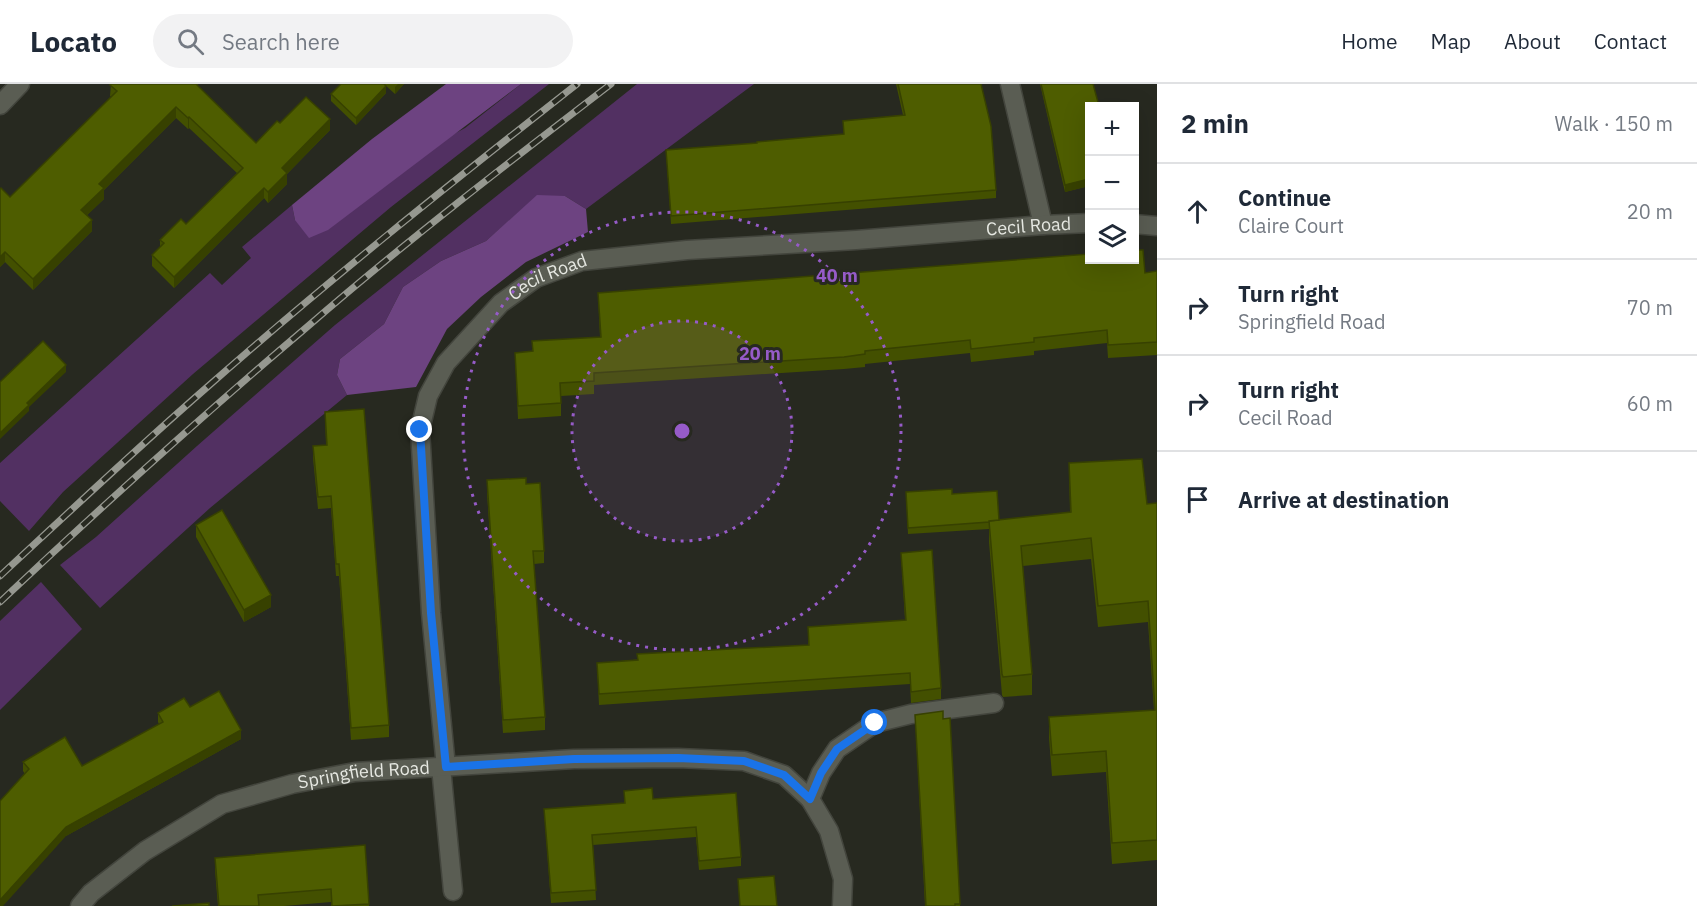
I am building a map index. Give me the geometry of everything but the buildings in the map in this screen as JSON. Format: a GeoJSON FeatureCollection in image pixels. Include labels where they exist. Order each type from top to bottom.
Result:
{"type":"FeatureCollection","features":[{"type":"Feature","properties":{"kind":"street"},"geometry":{"type":"LineString","coordinates":[[0,105],[20,84]]}},
{"type":"Feature","properties":{"kind":"street"},"geometry":{"type":"LineString","coordinates":[[1010,84],[1043,225]]}},
{"type":"Feature","properties":{"kind":"street","name":"Cecil Road"},"geometry":{"type":"LineString","coordinates":[[453,891],[431,613],[420,430],[429,396],[446,363],[501,303],[536,278],[582,261],[687,250],[1085,223]]}},
{"type":"Feature","properties":{"kind":"street"},"geometry":{"type":"LineString","coordinates":[[1139,225],[1157,226]]}},
{"type":"Feature","properties":{"kind":"street"},"geometry":{"type":"LineString","coordinates":[[810,799],[821,773],[837,749],[875,723],[911,714],[994,703]]}},
{"type":"Feature","properties":{"kind":"street","name":"Springfield Road"},"geometry":{"type":"LineString","coordinates":[[80,906],[91,893],[145,851],[222,804],[292,784],[355,772],[574,759],[678,758],[744,761],[784,775],[810,799],[829,831],[843,879],[842,906]]}},
{"type":"Feature","properties":{"kind":"shaded area"},"geometry":{"type":"Polygon","coordinates":[[[446,84],[521,84],[328,230],[309,238],[295,220],[292,205],[372,139],[446,84]]]}},
{"type":"Feature","properties":{"kind":"shaded area"},"geometry":{"type":"Polygon","coordinates":[[[521,84],[549,84],[391,207],[193,374],[63,492],[29,531],[0,501],[0,463],[210,273],[222,285],[251,258],[242,247],[292,205],[295,220],[465,128],[521,84]]]}},
{"type":"Feature","properties":{"kind":"shaded area"},"geometry":{"type":"Polygon","coordinates":[[[637,84],[754,84],[586,209],[565,196],[537,196],[486,241],[441,261],[403,287],[384,324],[340,359],[337,375],[347,395],[210,508],[100,608],[60,565],[96,537],[335,325],[637,84]]]}},
{"type":"Feature","properties":{"kind":"shaded area"},"geometry":{"type":"Polygon","coordinates":[[[537,195],[565,196],[586,209],[588,232],[526,262],[481,297],[447,329],[416,387],[347,395],[337,375],[340,359],[384,324],[403,287],[441,261],[486,241],[537,195]]]}},
{"type":"Feature","properties":{"kind":"shaded area"},"geometry":{"type":"Polygon","coordinates":[[[41,582],[82,629],[0,710],[0,621],[41,582]]]}},
{"type":"Feature","properties":{"kind":"railway"},"geometry":{"type":"LineString","coordinates":[[0,576],[153,435],[250,350],[389,234],[577,84]]}},
{"type":"Feature","properties":{"kind":"railway"},"geometry":{"type":"LineString","coordinates":[[0,602],[190,428],[344,295],[457,203],[611,84]]}},
{"type":"Feature","properties":{"kind":"route"},"geometry":{"type":"LineString","coordinates":[[420,430],[431,613],[446,767],[574,759],[678,758],[744,761],[784,775],[810,799],[821,773],[837,749],[875,723]]}}]}
